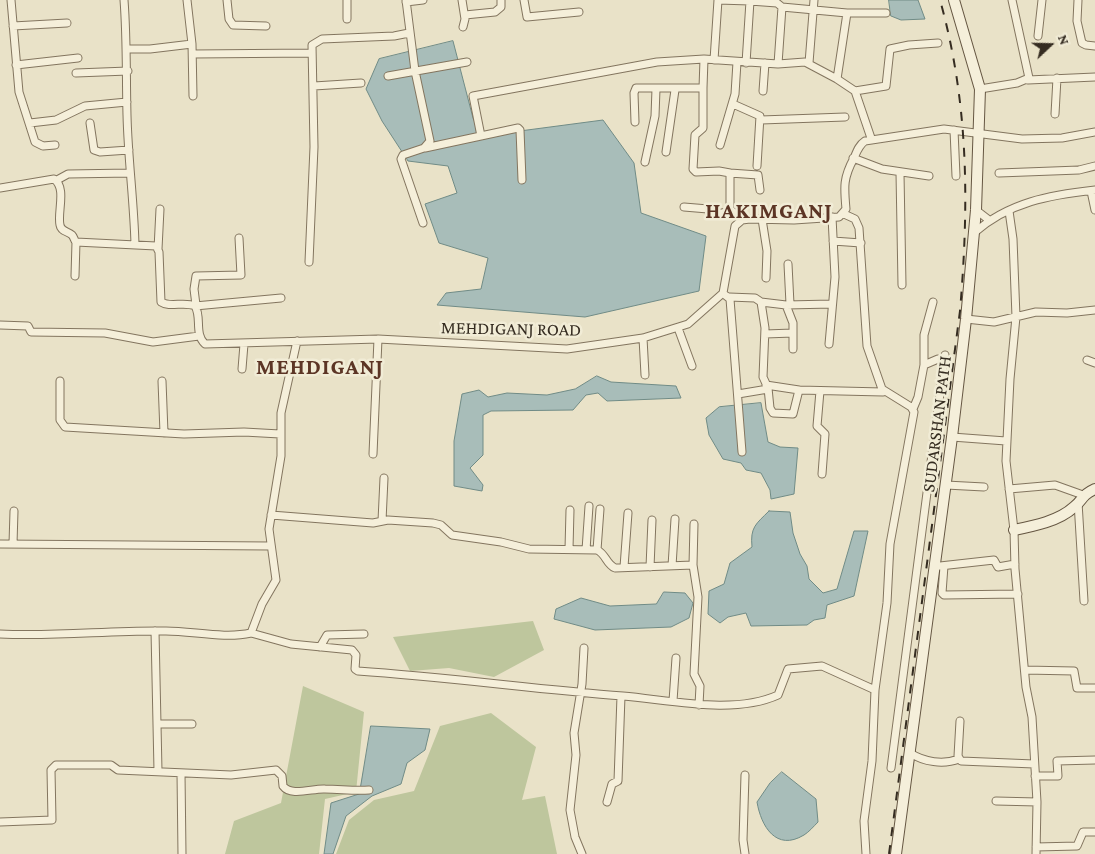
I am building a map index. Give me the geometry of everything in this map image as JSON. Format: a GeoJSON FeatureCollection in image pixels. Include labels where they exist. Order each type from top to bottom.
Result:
{"type":"FeatureCollection","features":[{"type":"Feature","properties":{"kind":"main road","name":"SUDARSHAN PATH"},"geometry":{"type":"LineString","coordinates":[[896,854],[910,753],[938,582],[946,486],[966,319],[976,210],[980,89],[954,0]]}},
{"type":"Feature","properties":{"kind":"main road"},"geometry":{"type":"LineString","coordinates":[[1014,530],[1040,524],[1074,507],[1080,499],[1095,489]]}},
{"type":"Feature","properties":{"kind":"street"},"geometry":{"type":"LineString","coordinates":[[11,0],[19,92],[37,144],[55,145]]}},
{"type":"Feature","properties":{"kind":"street"},"geometry":{"type":"LineString","coordinates":[[124,0],[128,49],[127,102],[130,173],[134,192],[135,245]]}},
{"type":"Feature","properties":{"kind":"street"},"geometry":{"type":"LineString","coordinates":[[186,0],[193,54],[193,96]]}},
{"type":"Feature","properties":{"kind":"street"},"geometry":{"type":"LineString","coordinates":[[227,0],[229,19],[233,25],[266,26]]}},
{"type":"Feature","properties":{"kind":"street"},"geometry":{"type":"LineString","coordinates":[[347,0],[347,19]]}},
{"type":"Feature","properties":{"kind":"street"},"geometry":{"type":"LineString","coordinates":[[423,0],[406,1],[415,70],[430,138],[424,148]]}},
{"type":"Feature","properties":{"kind":"street"},"geometry":{"type":"LineString","coordinates":[[462,0],[465,15],[463,27]]}},
{"type":"Feature","properties":{"kind":"street"},"geometry":{"type":"LineString","coordinates":[[465,15],[495,12],[501,7],[502,0]]}},
{"type":"Feature","properties":{"kind":"street"},"geometry":{"type":"LineString","coordinates":[[524,0],[524,10],[527,17],[579,12]]}},
{"type":"Feature","properties":{"kind":"street"},"geometry":{"type":"LineString","coordinates":[[714,60],[718,0],[767,1],[777,3],[782,7],[847,13],[886,13]]}},
{"type":"Feature","properties":{"kind":"street"},"geometry":{"type":"LineString","coordinates":[[746,63],[747,0]]}},
{"type":"Feature","properties":{"kind":"street"},"geometry":{"type":"LineString","coordinates":[[809,63],[814,0]]}},
{"type":"Feature","properties":{"kind":"street"},"geometry":{"type":"LineString","coordinates":[[1012,0],[1030,76],[1028,80]]}},
{"type":"Feature","properties":{"kind":"street"},"geometry":{"type":"LineString","coordinates":[[1038,36],[1042,0]]}},
{"type":"Feature","properties":{"kind":"street"},"geometry":{"type":"LineString","coordinates":[[1078,0],[1077,21],[1082,43],[1086,46],[1095,46]]}},
{"type":"Feature","properties":{"kind":"street"},"geometry":{"type":"LineString","coordinates":[[778,64],[782,7]]}},
{"type":"Feature","properties":{"kind":"street"},"geometry":{"type":"LineString","coordinates":[[838,79],[847,13]]}},
{"type":"Feature","properties":{"kind":"street"},"geometry":{"type":"LineString","coordinates":[[13,26],[68,22]]}},
{"type":"Feature","properties":{"kind":"street"},"geometry":{"type":"LineString","coordinates":[[308,262],[314,147],[312,45],[317,40],[394,36],[409,33]]}},
{"type":"Feature","properties":{"kind":"street"},"geometry":{"type":"LineString","coordinates":[[855,91],[886,86],[890,48],[938,43]]}},
{"type":"Feature","properties":{"kind":"street"},"geometry":{"type":"LineString","coordinates":[[128,49],[150,50],[192,44]]}},
{"type":"Feature","properties":{"kind":"street"},"geometry":{"type":"LineString","coordinates":[[193,54],[312,53]]}},
{"type":"Feature","properties":{"kind":"street"},"geometry":{"type":"LineString","coordinates":[[16,65],[78,58]]}},
{"type":"Feature","properties":{"kind":"street"},"geometry":{"type":"LineString","coordinates":[[704,59],[703,128],[695,135],[693,169],[696,172],[718,171],[758,175],[760,190]]}},
{"type":"Feature","properties":{"kind":"street"},"geometry":{"type":"LineString","coordinates":[[481,136],[473,96],[640,65],[704,59],[746,63],[809,63],[855,91],[871,138]]}},
{"type":"Feature","properties":{"kind":"street"},"geometry":{"type":"LineString","coordinates":[[388,76],[466,62]]}},
{"type":"Feature","properties":{"kind":"street"},"geometry":{"type":"LineString","coordinates":[[720,145],[733,104],[737,62]]}},
{"type":"Feature","properties":{"kind":"street"},"geometry":{"type":"LineString","coordinates":[[763,91],[765,63]]}},
{"type":"Feature","properties":{"kind":"street"},"geometry":{"type":"LineString","coordinates":[[76,73],[128,70]]}},
{"type":"Feature","properties":{"kind":"street"},"geometry":{"type":"LineString","coordinates":[[980,89],[1028,80],[1095,77]]}},
{"type":"Feature","properties":{"kind":"street"},"geometry":{"type":"LineString","coordinates":[[1055,114],[1057,78]]}},
{"type":"Feature","properties":{"kind":"street"},"geometry":{"type":"LineString","coordinates":[[314,86],[361,83]]}},
{"type":"Feature","properties":{"kind":"street"},"geometry":{"type":"LineString","coordinates":[[634,122],[635,89],[675,90],[703,88]]}},
{"type":"Feature","properties":{"kind":"street"},"geometry":{"type":"LineString","coordinates":[[645,162],[655,116],[656,89]]}},
{"type":"Feature","properties":{"kind":"street"},"geometry":{"type":"LineString","coordinates":[[666,152],[675,90]]}},
{"type":"Feature","properties":{"kind":"street"},"geometry":{"type":"LineString","coordinates":[[30,123],[56,120],[85,106],[127,102]]}},
{"type":"Feature","properties":{"kind":"street"},"geometry":{"type":"LineString","coordinates":[[733,104],[758,113],[761,120],[757,166]]}},
{"type":"Feature","properties":{"kind":"street"},"geometry":{"type":"LineString","coordinates":[[761,120],[845,117]]}},
{"type":"Feature","properties":{"kind":"street"},"geometry":{"type":"LineString","coordinates":[[90,123],[94,150],[100,152],[129,150]]}},
{"type":"Feature","properties":{"kind":"street"},"geometry":{"type":"LineString","coordinates":[[423,223],[401,159],[403,155],[424,148],[518,128],[520,130],[522,180]]}},
{"type":"Feature","properties":{"kind":"street"},"geometry":{"type":"LineString","coordinates":[[954,130],[956,176]]}},
{"type":"Feature","properties":{"kind":"street"},"geometry":{"type":"LineString","coordinates":[[844,214],[846,209],[845,173],[860,145],[871,138],[954,130],[1022,139],[1062,138],[1095,132]]}},
{"type":"Feature","properties":{"kind":"street"},"geometry":{"type":"LineString","coordinates":[[853,158],[882,169],[929,176]]}},
{"type":"Feature","properties":{"kind":"street"},"geometry":{"type":"LineString","coordinates":[[999,173],[1079,170],[1095,166]]}},
{"type":"Feature","properties":{"kind":"street"},"geometry":{"type":"LineString","coordinates":[[0,188],[42,179],[57,180],[68,174],[130,173]]}},
{"type":"Feature","properties":{"kind":"street"},"geometry":{"type":"LineString","coordinates":[[730,173],[731,211],[742,220],[832,217],[844,214],[858,222],[867,346],[883,392]]}},
{"type":"Feature","properties":{"kind":"street"},"geometry":{"type":"LineString","coordinates":[[900,173],[902,285]]}},
{"type":"Feature","properties":{"kind":"street"},"geometry":{"type":"LineString","coordinates":[[57,180],[60,190],[60,226],[63,231],[72,235],[76,242],[75,276]]}},
{"type":"Feature","properties":{"kind":"street"},"geometry":{"type":"LineString","coordinates":[[974,233],[989,220],[1048,196],[1093,191],[1095,210]]}},
{"type":"Feature","properties":{"kind":"street"},"geometry":{"type":"LineString","coordinates":[[684,207],[708,209],[718,214],[731,211]]}},
{"type":"Feature","properties":{"kind":"street"},"geometry":{"type":"LineString","coordinates":[[160,209],[158,249],[161,302],[166,304],[187,303],[195,306],[280,298]]}},
{"type":"Feature","properties":{"kind":"street"},"geometry":{"type":"LineString","coordinates":[[976,210],[989,220]]}},
{"type":"Feature","properties":{"kind":"street"},"geometry":{"type":"LineString","coordinates":[[1009,211],[1013,239],[1016,317],[1006,441],[1015,564],[1025,670],[1032,717],[1037,802],[1036,850],[1077,846],[1083,832],[1095,832]]}},
{"type":"Feature","properties":{"kind":"street"},"geometry":{"type":"LineString","coordinates":[[829,344],[835,277],[832,217]]}},
{"type":"Feature","properties":{"kind":"street"},"geometry":{"type":"LineString","coordinates":[[742,220],[735,226],[726,295],[738,394],[742,452]]}},
{"type":"Feature","properties":{"kind":"street"},"geometry":{"type":"LineString","coordinates":[[762,220],[767,252],[766,278]]}},
{"type":"Feature","properties":{"kind":"street"},"geometry":{"type":"LineString","coordinates":[[0,325],[28,326],[31,332],[106,333],[143,342],[199,336],[198,310],[195,306],[194,290],[196,276],[241,275],[240,238]]}},
{"type":"Feature","properties":{"kind":"street"},"geometry":{"type":"LineString","coordinates":[[833,241],[861,243]]}},
{"type":"Feature","properties":{"kind":"street"},"geometry":{"type":"LineString","coordinates":[[76,242],[152,245],[158,249]]}},
{"type":"Feature","properties":{"kind":"street"},"geometry":{"type":"LineString","coordinates":[[788,264],[788,304],[793,324],[793,349]]}},
{"type":"Feature","properties":{"kind":"street"},"geometry":{"type":"LineString","coordinates":[[726,295],[755,298],[761,302],[832,304]]}},
{"type":"Feature","properties":{"kind":"street","name":"MEHDIGANJ ROAD"},"geometry":{"type":"LineString","coordinates":[[199,336],[205,344],[211,345],[378,339],[567,349],[643,338],[678,328],[694,321],[726,295]]}},
{"type":"Feature","properties":{"kind":"street"},"geometry":{"type":"LineString","coordinates":[[761,302],[764,334],[763,377],[772,413],[779,415],[795,412],[797,394],[800,390]]}},
{"type":"Feature","properties":{"kind":"street"},"geometry":{"type":"LineString","coordinates":[[866,854],[864,821],[872,761],[875,690],[887,603],[890,544],[913,409],[918,397],[924,365],[924,336],[932,302]]}},
{"type":"Feature","properties":{"kind":"street"},"geometry":{"type":"LineString","coordinates":[[966,319],[994,322],[1036,312],[1095,310]]}},
{"type":"Feature","properties":{"kind":"street"},"geometry":{"type":"LineString","coordinates":[[678,328],[692,366]]}},
{"type":"Feature","properties":{"kind":"street"},"geometry":{"type":"LineString","coordinates":[[764,334],[793,333]]}},
{"type":"Feature","properties":{"kind":"street"},"geometry":{"type":"LineString","coordinates":[[643,338],[645,374]]}},
{"type":"Feature","properties":{"kind":"street"},"geometry":{"type":"LineString","coordinates":[[373,454],[378,339]]}},
{"type":"Feature","properties":{"kind":"street"},"geometry":{"type":"LineString","coordinates":[[250,633],[262,604],[276,580],[270,546],[271,515],[281,456],[281,413],[298,341]]}},
{"type":"Feature","properties":{"kind":"street"},"geometry":{"type":"LineString","coordinates":[[242,369],[244,344]]}},
{"type":"Feature","properties":{"kind":"street"},"geometry":{"type":"LineString","coordinates":[[891,768],[944,357],[924,365]]}},
{"type":"Feature","properties":{"kind":"street"},"geometry":{"type":"LineString","coordinates":[[1087,360],[1095,363]]}},
{"type":"Feature","properties":{"kind":"street"},"geometry":{"type":"LineString","coordinates":[[60,381],[60,420],[65,427],[164,432],[280,434]]}},
{"type":"Feature","properties":{"kind":"street"},"geometry":{"type":"LineString","coordinates":[[162,381],[164,432]]}},
{"type":"Feature","properties":{"kind":"street"},"geometry":{"type":"LineString","coordinates":[[738,394],[767,387],[820,391],[883,392],[913,409]]}},
{"type":"Feature","properties":{"kind":"street"},"geometry":{"type":"LineString","coordinates":[[820,391],[817,426],[825,434],[822,474]]}},
{"type":"Feature","properties":{"kind":"street"},"geometry":{"type":"LineString","coordinates":[[952,437],[1006,441]]}},
{"type":"Feature","properties":{"kind":"street"},"geometry":{"type":"LineString","coordinates":[[382,521],[384,478]]}},
{"type":"Feature","properties":{"kind":"street"},"geometry":{"type":"LineString","coordinates":[[1009,489],[1055,485],[1080,499],[1084,601]]}},
{"type":"Feature","properties":{"kind":"street"},"geometry":{"type":"LineString","coordinates":[[946,486],[984,487]]}},
{"type":"Feature","properties":{"kind":"street"},"geometry":{"type":"LineString","coordinates":[[586,550],[589,506]]}},
{"type":"Feature","properties":{"kind":"street"},"geometry":{"type":"LineString","coordinates":[[597,550],[600,509]]}},
{"type":"Feature","properties":{"kind":"street"},"geometry":{"type":"LineString","coordinates":[[13,544],[14,510]]}},
{"type":"Feature","properties":{"kind":"street"},"geometry":{"type":"LineString","coordinates":[[569,549],[570,510]]}},
{"type":"Feature","properties":{"kind":"street"},"geometry":{"type":"LineString","coordinates":[[624,567],[628,513]]}},
{"type":"Feature","properties":{"kind":"street"},"geometry":{"type":"LineString","coordinates":[[271,515],[373,523],[382,521],[438,524],[452,535],[501,542],[529,549],[597,550],[603,554],[612,567],[693,565]]}},
{"type":"Feature","properties":{"kind":"street"},"geometry":{"type":"LineString","coordinates":[[672,566],[675,519]]}},
{"type":"Feature","properties":{"kind":"street"},"geometry":{"type":"LineString","coordinates":[[650,567],[652,520]]}},
{"type":"Feature","properties":{"kind":"street"},"geometry":{"type":"LineString","coordinates":[[694,524],[693,565],[698,590],[694,674],[700,686],[699,705]]}},
{"type":"Feature","properties":{"kind":"street"},"geometry":{"type":"LineString","coordinates":[[0,544],[270,546]]}},
{"type":"Feature","properties":{"kind":"street"},"geometry":{"type":"LineString","coordinates":[[939,566],[994,560],[998,567],[1015,564]]}},
{"type":"Feature","properties":{"kind":"street"},"geometry":{"type":"LineString","coordinates":[[938,582],[944,595],[1001,596],[1018,594]]}},
{"type":"Feature","properties":{"kind":"street"},"geometry":{"type":"LineString","coordinates":[[0,634],[36,636],[154,631],[237,635],[250,633],[291,644],[354,651],[356,655],[355,669],[358,671],[699,705],[745,703],[775,696],[780,692],[786,670],[822,666],[875,690]]}},
{"type":"Feature","properties":{"kind":"street"},"geometry":{"type":"LineString","coordinates":[[154,631],[158,771]]}},
{"type":"Feature","properties":{"kind":"street"},"geometry":{"type":"LineString","coordinates":[[320,647],[324,638],[328,635],[364,634]]}},
{"type":"Feature","properties":{"kind":"street"},"geometry":{"type":"LineString","coordinates":[[582,854],[575,837],[570,810],[576,755],[574,733],[582,684],[584,648]]}},
{"type":"Feature","properties":{"kind":"street"},"geometry":{"type":"LineString","coordinates":[[673,701],[676,658]]}},
{"type":"Feature","properties":{"kind":"street"},"geometry":{"type":"LineString","coordinates":[[1025,670],[1074,671],[1077,688],[1095,688]]}},
{"type":"Feature","properties":{"kind":"street"},"geometry":{"type":"LineString","coordinates":[[607,802],[612,784],[618,781],[621,696]]}},
{"type":"Feature","properties":{"kind":"street"},"geometry":{"type":"LineString","coordinates":[[959,759],[960,721]]}},
{"type":"Feature","properties":{"kind":"street"},"geometry":{"type":"LineString","coordinates":[[157,724],[192,724]]}},
{"type":"Feature","properties":{"kind":"street"},"geometry":{"type":"LineString","coordinates":[[910,753],[921,759],[947,763],[959,759],[969,762],[1034,764]]}},
{"type":"Feature","properties":{"kind":"street"},"geometry":{"type":"LineString","coordinates":[[1035,776],[1058,776],[1057,761],[1095,760]]}},
{"type":"Feature","properties":{"kind":"street"},"geometry":{"type":"LineString","coordinates":[[0,822],[52,820],[51,770],[53,765],[111,765],[118,770],[231,775],[276,770],[282,776],[283,786],[286,790],[299,792],[326,789],[351,792],[369,790]]}},
{"type":"Feature","properties":{"kind":"street"},"geometry":{"type":"LineString","coordinates":[[181,773],[182,854]]}},
{"type":"Feature","properties":{"kind":"street"},"geometry":{"type":"LineString","coordinates":[[745,775],[742,840],[745,854]]}},
{"type":"Feature","properties":{"kind":"street"},"geometry":{"type":"LineString","coordinates":[[996,801],[1037,802]]}},
{"type":"Feature","properties":{"kind":"green space"},"geometry":{"type":"Polygon","coordinates":[[[533,621],[544,650],[494,677],[449,668],[410,671],[393,637],[533,621]]]}},
{"type":"Feature","properties":{"kind":"green space"},"geometry":{"type":"Polygon","coordinates":[[[303,686],[364,712],[356,792],[325,799],[319,854],[225,854],[234,821],[281,803],[303,686]]]}},
{"type":"Feature","properties":{"kind":"green space"},"geometry":{"type":"Polygon","coordinates":[[[491,713],[536,747],[522,800],[545,796],[557,854],[336,854],[349,820],[374,800],[414,791],[440,726],[491,713]]]}},
{"type":"Feature","properties":{"kind":"shaded area"},"geometry":{"type":"Polygon","coordinates":[[[889,0],[918,0],[925,19],[901,20],[891,16],[889,0]]]}},
{"type":"Feature","properties":{"kind":"shaded area"},"geometry":{"type":"Polygon","coordinates":[[[453,41],[473,118],[482,136],[603,120],[634,163],[641,213],[706,236],[699,291],[585,317],[437,305],[446,293],[481,289],[488,258],[439,243],[425,204],[457,193],[448,166],[408,161],[382,121],[366,89],[379,59],[453,41]]]}},
{"type":"Feature","properties":{"kind":"shaded area"},"geometry":{"type":"Polygon","coordinates":[[[597,376],[611,382],[676,386],[681,398],[607,401],[598,393],[586,395],[573,410],[491,411],[483,415],[483,455],[470,468],[483,485],[482,491],[454,486],[454,441],[462,394],[479,390],[488,397],[507,393],[547,395],[575,389],[597,376]]]}},
{"type":"Feature","properties":{"kind":"shaded area"},"geometry":{"type":"Polygon","coordinates":[[[761,403],[768,442],[780,447],[798,448],[794,494],[771,499],[770,490],[761,473],[746,470],[741,463],[723,459],[709,435],[706,418],[719,407],[761,403]]]}},
{"type":"Feature","properties":{"kind":"shaded area"},"geometry":{"type":"Polygon","coordinates":[[[769,511],[790,512],[793,533],[800,554],[807,566],[809,579],[823,593],[837,589],[854,531],[868,531],[854,596],[827,605],[825,618],[814,620],[807,625],[751,626],[746,613],[728,617],[720,623],[708,614],[709,591],[724,584],[730,563],[752,547],[753,530],[769,511]]]}},
{"type":"Feature","properties":{"kind":"shaded area"},"geometry":{"type":"Polygon","coordinates":[[[664,592],[685,593],[693,603],[689,618],[671,627],[595,630],[554,619],[556,609],[581,598],[610,606],[656,604],[664,592]]]}},
{"type":"Feature","properties":{"kind":"shaded area"},"geometry":{"type":"Polygon","coordinates":[[[371,726],[430,729],[425,750],[407,763],[401,784],[372,796],[346,816],[333,854],[324,854],[331,803],[359,794],[371,726]]]}},
{"type":"Feature","properties":{"kind":"shaded area"},"geometry":{"type":"Polygon","coordinates":[[[782,772],[816,799],[818,822],[806,834],[794,839],[785,840],[772,834],[766,827],[757,802],[770,783],[782,772]]]}},
{"type":"Feature","properties":{"kind":"railway"},"geometry":{"type":"LineString","coordinates":[[889,854],[960,311],[963,271],[965,193],[961,116],[957,77],[940,0]]}},
{"type":"Feature","properties":{"kind":"district","name":"HAKIMGANJ"},"geometry":{"type":"Point","coordinates":[769,211]}},
{"type":"Feature","properties":{"kind":"district","name":"MEHDIGANJ"},"geometry":{"type":"Point","coordinates":[320,367]}}]}
